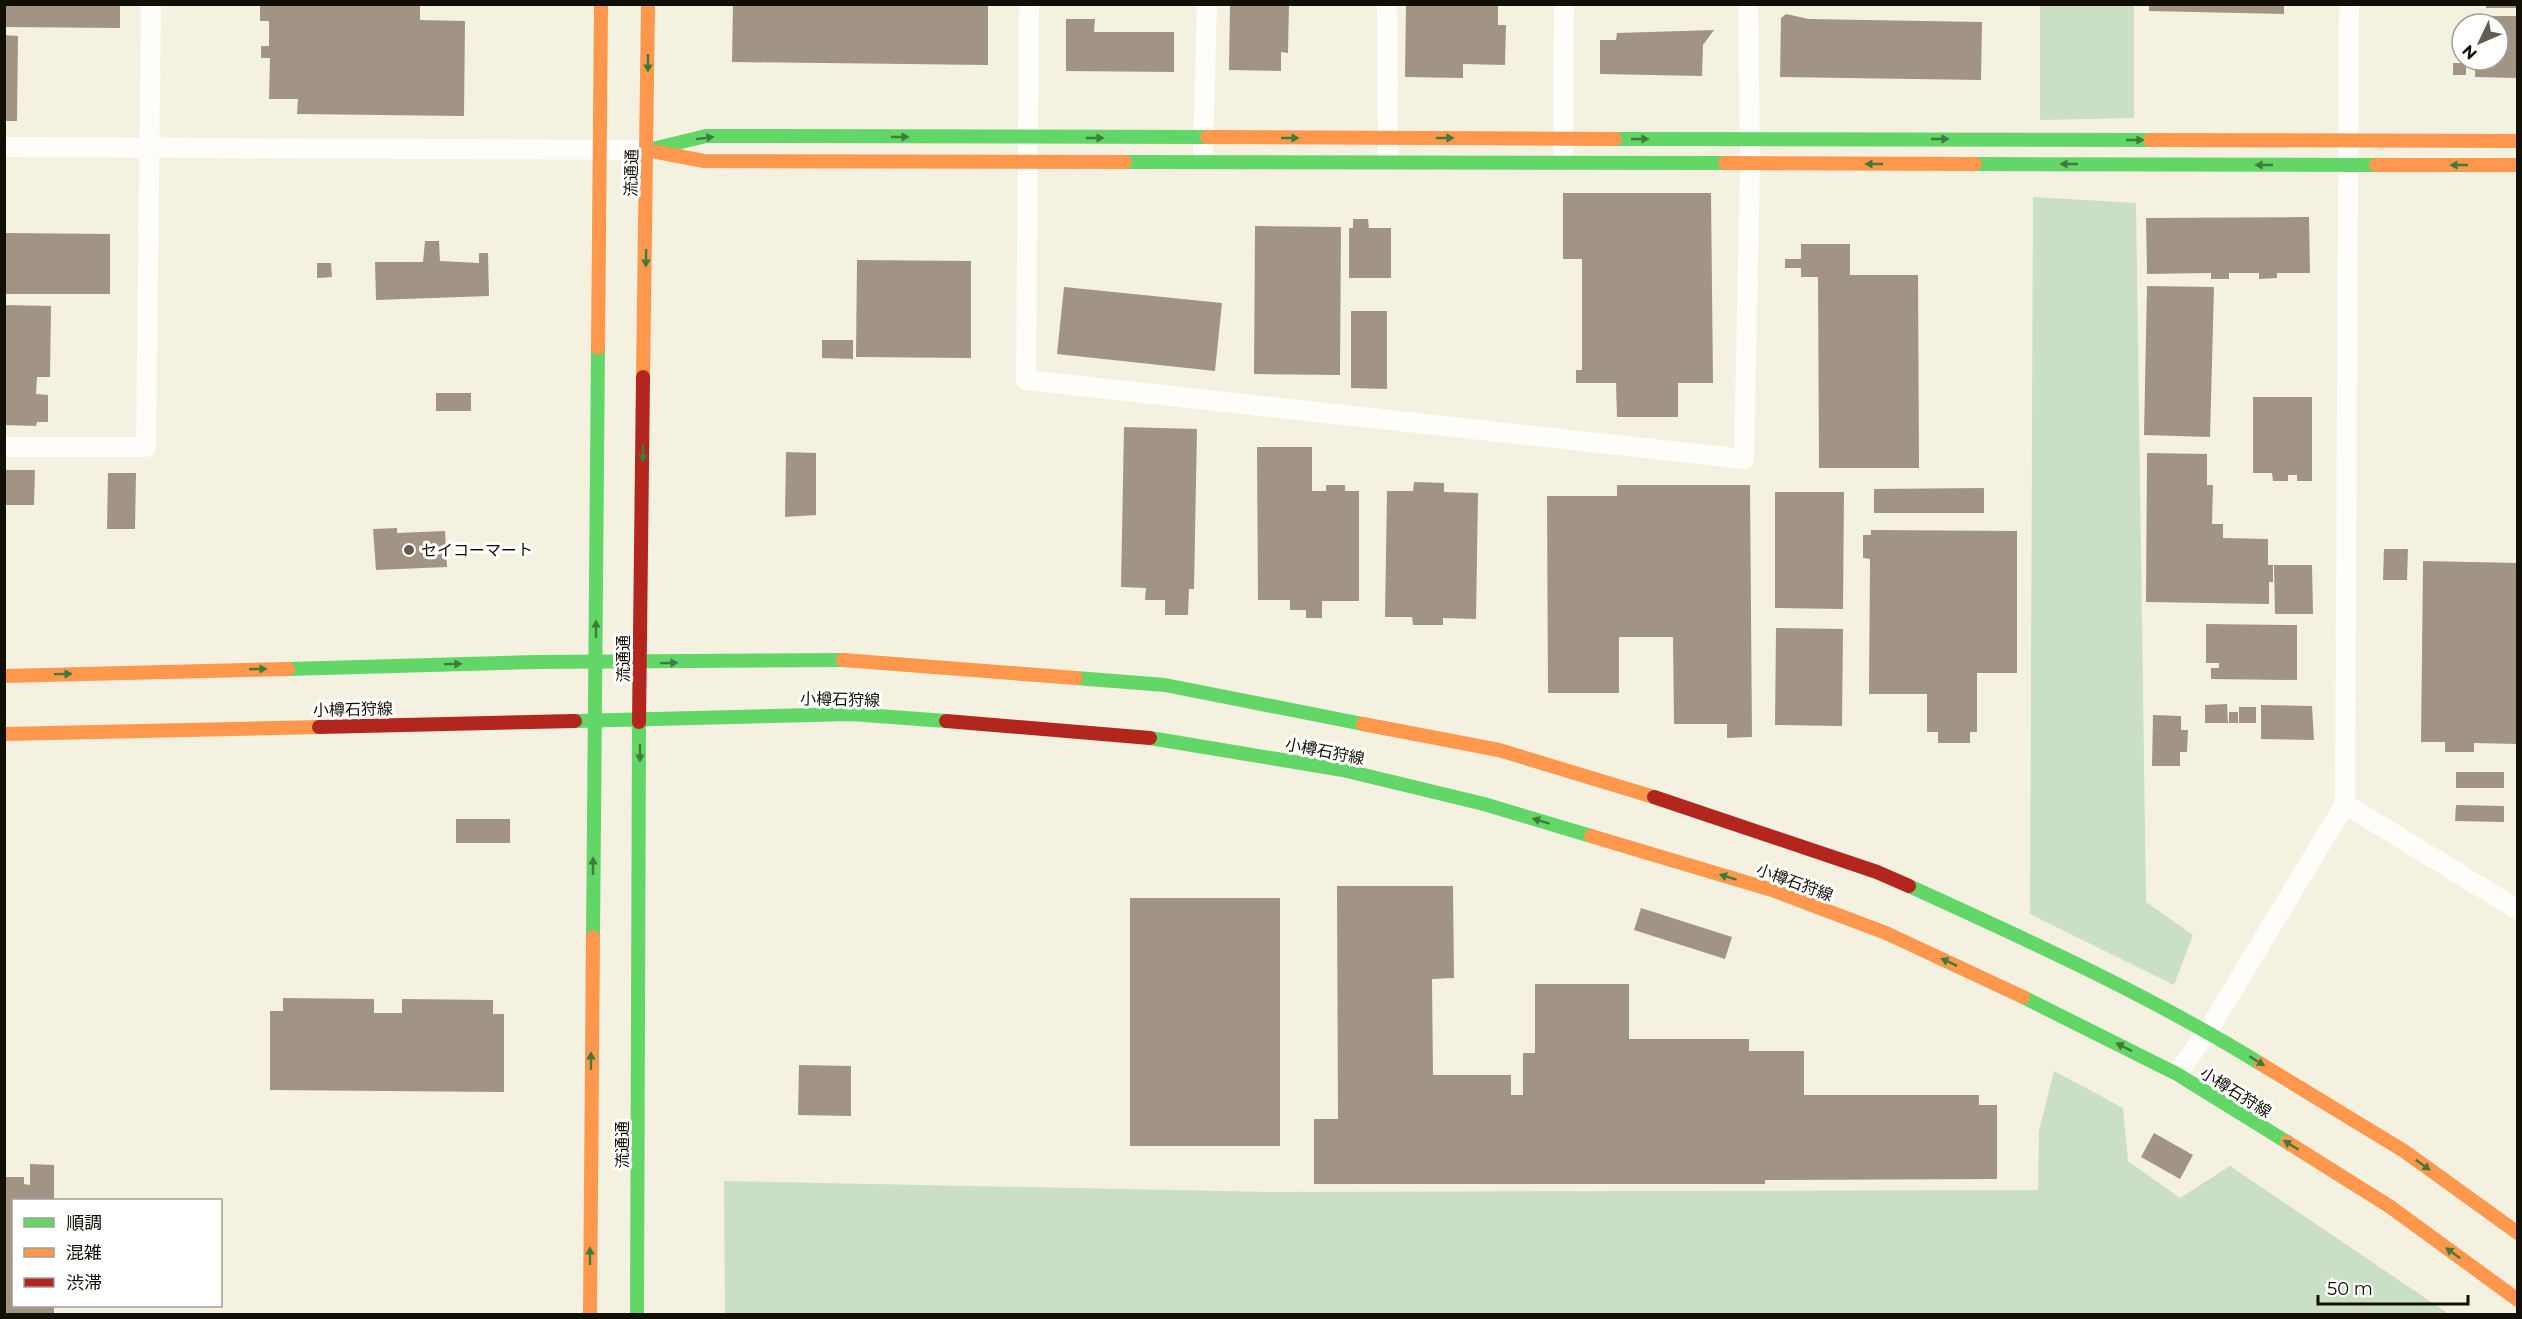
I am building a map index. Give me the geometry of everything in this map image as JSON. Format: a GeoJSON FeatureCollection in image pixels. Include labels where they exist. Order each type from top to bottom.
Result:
{"type":"FeatureCollection","features":[{"type":"Feature","properties":{"kind":"street"},"geometry":{"type":"LineString","coordinates":[[4,447],[146,447],[151,4]]}},
{"type":"Feature","properties":{"kind":"street","name":"流通通"},"geometry":{"type":"LineString","coordinates":[[590,1314],[601,4]]}},
{"type":"Feature","properties":{"kind":"street","name":"流通通"},"geometry":{"type":"LineString","coordinates":[[637,1314],[639,663],[648,150],[648,4]]}},
{"type":"Feature","properties":{"kind":"street"},"geometry":{"type":"LineString","coordinates":[[1029,4],[1026,380],[1744,459],[1750,164],[1748,4]]}},
{"type":"Feature","properties":{"kind":"street"},"geometry":{"type":"LineString","coordinates":[[1203,163],[1206,4]]}},
{"type":"Feature","properties":{"kind":"street"},"geometry":{"type":"LineString","coordinates":[[1387,4],[1388,163]]}},
{"type":"Feature","properties":{"kind":"street"},"geometry":{"type":"LineString","coordinates":[[1564,4],[1562,139],[1564,163]]}},
{"type":"Feature","properties":{"kind":"street"},"geometry":{"type":"LineString","coordinates":[[2177,1074],[2208,1031],[2345,804],[2349,4]]}},
{"type":"Feature","properties":{"kind":"street"},"geometry":{"type":"LineString","coordinates":[[648,150],[706,136],[2517,141]]}},
{"type":"Feature","properties":{"kind":"street"},"geometry":{"type":"LineString","coordinates":[[4,147],[648,150],[704,161],[2517,165]]}},
{"type":"Feature","properties":{"kind":"street","name":"小樽石狩線"},"geometry":{"type":"LineString","coordinates":[[4,676],[596,663],[852,660],[1166,685],[1499,750],[1679,804],[1877,872],[2080,963],[2208,1031],[2404,1151],[2517,1233]]}},
{"type":"Feature","properties":{"kind":"street","name":"小樽石狩線"},"geometry":{"type":"LineString","coordinates":[[4,735],[640,718],[874,715],[1140,736],[1343,770],[1484,804],[1772,890],[1896,938],[2003,987],[2177,1074],[2388,1206],[2517,1300]]}},
{"type":"Feature","properties":{"kind":"street"},"geometry":{"type":"LineString","coordinates":[[2345,804],[2517,909]]}},
{"type":"Feature","properties":{"kind":"green space"},"geometry":{"type":"Polygon","coordinates":[[[2040,5],[2134,5],[2134,118],[2040,120],[2040,5]]]}},
{"type":"Feature","properties":{"kind":"green space"},"geometry":{"type":"Polygon","coordinates":[[[2033,197],[2136,203],[2146,902],[2193,935],[2174,985],[2030,914],[2033,197]]]}},
{"type":"Feature","properties":{"kind":"green space"},"geometry":{"type":"Polygon","coordinates":[[[2054,1071],[2123,1108],[2128,1161],[2180,1198],[2230,1166],[2449,1314],[725,1314],[724,1181],[1274,1192],[2038,1190],[2039,1131],[2054,1071]]]}},
{"type":"Feature","properties":{"kind":"building"},"geometry":{"type":"Polygon","coordinates":[[[4,4],[120,4],[120,28],[4,27],[4,4]]]}},
{"type":"Feature","properties":{"kind":"building"},"geometry":{"type":"Polygon","coordinates":[[[260,4],[420,4],[420,20],[465,21],[464,116],[297,114],[298,99],[269,99],[270,58],[261,58],[261,46],[269,46],[269,21],[260,21],[260,4]]]}},
{"type":"Feature","properties":{"kind":"building"},"geometry":{"type":"Polygon","coordinates":[[[733,4],[988,4],[988,65],[732,62],[733,4]]]}},
{"type":"Feature","properties":{"kind":"building"},"geometry":{"type":"Polygon","coordinates":[[[1230,4],[1289,4],[1288,53],[1281,52],[1281,71],[1229,70],[1230,4]]]}},
{"type":"Feature","properties":{"kind":"building"},"geometry":{"type":"Polygon","coordinates":[[[1406,4],[1498,4],[1498,25],[1506,25],[1505,65],[1463,64],[1463,78],[1405,77],[1406,4]]]}},
{"type":"Feature","properties":{"kind":"building"},"geometry":{"type":"Polygon","coordinates":[[[2149,4],[2284,4],[2284,14],[2149,11],[2149,4]]]}},
{"type":"Feature","properties":{"kind":"building"},"geometry":{"type":"Polygon","coordinates":[[[2486,4],[2518,4],[2518,8],[2486,8],[2486,4]]]}},
{"type":"Feature","properties":{"kind":"building"},"geometry":{"type":"Polygon","coordinates":[[[1786,14],[1809,19],[1982,22],[1981,80],[1780,77],[1781,18],[1786,14]]]}},
{"type":"Feature","properties":{"kind":"building"},"geometry":{"type":"Polygon","coordinates":[[[2510,16],[2518,16],[2518,78],[2475,77],[2475,72],[2510,72],[2510,16]]]}},
{"type":"Feature","properties":{"kind":"building"},"geometry":{"type":"Polygon","coordinates":[[[1066,19],[1095,19],[1094,32],[1174,32],[1174,72],[1066,71],[1066,19]]]}},
{"type":"Feature","properties":{"kind":"building"},"geometry":{"type":"Polygon","coordinates":[[[1714,30],[1703,45],[1702,76],[1600,74],[1600,40],[1616,40],[1617,33],[1714,30]]]}},
{"type":"Feature","properties":{"kind":"building"},"geometry":{"type":"Polygon","coordinates":[[[4,35],[18,36],[17,121],[4,121],[4,35]]]}},
{"type":"Feature","properties":{"kind":"building"},"geometry":{"type":"Polygon","coordinates":[[[2453,72],[2466,72],[2466,75],[2453,75],[2453,72]]]}},
{"type":"Feature","properties":{"kind":"building"},"geometry":{"type":"Polygon","coordinates":[[[1563,193],[1711,193],[1713,383],[1678,383],[1678,417],[1617,417],[1616,383],[1576,383],[1576,370],[1582,370],[1582,259],[1563,259],[1563,193]]]}},
{"type":"Feature","properties":{"kind":"building"},"geometry":{"type":"Polygon","coordinates":[[[2309,217],[2310,273],[2277,273],[2277,278],[2259,279],[2259,273],[2229,273],[2229,279],[2211,279],[2211,273],[2147,274],[2146,218],[2309,217]]]}},
{"type":"Feature","properties":{"kind":"building"},"geometry":{"type":"Polygon","coordinates":[[[1353,219],[1368,219],[1369,228],[1391,228],[1391,278],[1349,278],[1349,228],[1353,228],[1353,219]]]}},
{"type":"Feature","properties":{"kind":"building"},"geometry":{"type":"Polygon","coordinates":[[[1255,226],[1341,227],[1340,375],[1254,374],[1255,226]]]}},
{"type":"Feature","properties":{"kind":"building"},"geometry":{"type":"Polygon","coordinates":[[[4,233],[110,234],[110,294],[4,294],[4,233]]]}},
{"type":"Feature","properties":{"kind":"building"},"geometry":{"type":"Polygon","coordinates":[[[425,241],[439,241],[440,261],[479,263],[479,253],[488,253],[489,296],[376,300],[375,262],[423,262],[425,241]]]}},
{"type":"Feature","properties":{"kind":"building"},"geometry":{"type":"Polygon","coordinates":[[[1801,244],[1850,244],[1850,275],[1918,275],[1919,468],[1819,468],[1818,277],[1801,277],[1801,268],[1785,268],[1785,259],[1801,259],[1801,244]]]}},
{"type":"Feature","properties":{"kind":"building"},"geometry":{"type":"Polygon","coordinates":[[[857,260],[971,261],[971,358],[856,357],[857,260]]]}},
{"type":"Feature","properties":{"kind":"building"},"geometry":{"type":"Polygon","coordinates":[[[317,263],[331,263],[332,277],[317,278],[317,263]]]}},
{"type":"Feature","properties":{"kind":"building"},"geometry":{"type":"Polygon","coordinates":[[[2147,286],[2214,287],[2210,437],[2144,435],[2147,286]]]}},
{"type":"Feature","properties":{"kind":"building"},"geometry":{"type":"Polygon","coordinates":[[[1064,287],[1222,303],[1215,371],[1057,354],[1064,287]]]}},
{"type":"Feature","properties":{"kind":"building"},"geometry":{"type":"Polygon","coordinates":[[[4,305],[51,306],[50,377],[37,377],[36,394],[48,395],[48,422],[37,422],[36,426],[4,425],[4,305]]]}},
{"type":"Feature","properties":{"kind":"building"},"geometry":{"type":"Polygon","coordinates":[[[1351,311],[1387,311],[1387,389],[1351,388],[1351,311]]]}},
{"type":"Feature","properties":{"kind":"building"},"geometry":{"type":"Polygon","coordinates":[[[822,340],[853,340],[853,359],[822,358],[822,340]]]}},
{"type":"Feature","properties":{"kind":"building"},"geometry":{"type":"Polygon","coordinates":[[[436,393],[471,393],[471,411],[436,411],[436,393]]]}},
{"type":"Feature","properties":{"kind":"building"},"geometry":{"type":"Polygon","coordinates":[[[2253,397],[2312,397],[2312,481],[2297,481],[2297,475],[2288,475],[2288,481],[2273,481],[2272,473],[2253,473],[2253,397]]]}},
{"type":"Feature","properties":{"kind":"building"},"geometry":{"type":"Polygon","coordinates":[[[1124,427],[1197,429],[1194,589],[1189,589],[1188,615],[1165,615],[1165,600],[1145,600],[1146,588],[1121,587],[1124,427]]]}},
{"type":"Feature","properties":{"kind":"building"},"geometry":{"type":"Polygon","coordinates":[[[1257,447],[1312,447],[1312,491],[1326,491],[1326,485],[1345,485],[1345,491],[1359,491],[1359,601],[1322,601],[1322,618],[1306,618],[1306,610],[1290,610],[1290,600],[1258,600],[1257,447]]]}},
{"type":"Feature","properties":{"kind":"building"},"geometry":{"type":"Polygon","coordinates":[[[786,452],[816,453],[816,515],[785,517],[786,452]]]}},
{"type":"Feature","properties":{"kind":"building"},"geometry":{"type":"Polygon","coordinates":[[[2147,453],[2207,454],[2207,485],[2213,485],[2212,524],[2223,524],[2223,538],[2268,539],[2268,565],[2273,565],[2273,582],[2269,582],[2269,604],[2146,602],[2147,453]]]}},
{"type":"Feature","properties":{"kind":"building"},"geometry":{"type":"Polygon","coordinates":[[[4,470],[35,470],[34,505],[4,505],[4,470]]]}},
{"type":"Feature","properties":{"kind":"building"},"geometry":{"type":"Polygon","coordinates":[[[108,473],[136,473],[135,529],[107,529],[108,473]]]}},
{"type":"Feature","properties":{"kind":"building"},"geometry":{"type":"Polygon","coordinates":[[[1414,482],[1444,483],[1444,492],[1478,493],[1476,619],[1443,618],[1443,625],[1413,625],[1412,617],[1385,617],[1387,491],[1413,491],[1414,482]]]}},
{"type":"Feature","properties":{"kind":"building"},"geometry":{"type":"Polygon","coordinates":[[[1617,485],[1750,485],[1752,737],[1727,738],[1727,724],[1674,724],[1673,637],[1619,637],[1619,693],[1548,693],[1547,496],[1617,496],[1617,485]]]}},
{"type":"Feature","properties":{"kind":"building"},"geometry":{"type":"Polygon","coordinates":[[[1984,488],[1984,513],[1874,513],[1874,489],[1984,488]]]}},
{"type":"Feature","properties":{"kind":"building"},"geometry":{"type":"Polygon","coordinates":[[[1775,492],[1844,492],[1843,609],[1775,608],[1775,492]]]}},
{"type":"Feature","properties":{"kind":"building"},"geometry":{"type":"Polygon","coordinates":[[[397,528],[397,533],[445,531],[447,567],[376,570],[373,529],[397,528]]]}},
{"type":"Feature","properties":{"kind":"building"},"geometry":{"type":"Polygon","coordinates":[[[1871,530],[2017,531],[2017,673],[1977,673],[1977,732],[1970,732],[1970,743],[1938,743],[1938,732],[1927,732],[1927,694],[1869,694],[1870,559],[1863,558],[1863,535],[1871,535],[1871,530]]]}},
{"type":"Feature","properties":{"kind":"building"},"geometry":{"type":"Polygon","coordinates":[[[2384,549],[2408,549],[2407,580],[2383,580],[2384,549]]]}},
{"type":"Feature","properties":{"kind":"building"},"geometry":{"type":"Polygon","coordinates":[[[2423,561],[2518,563],[2516,744],[2474,743],[2474,752],[2445,752],[2445,742],[2421,742],[2423,561]]]}},
{"type":"Feature","properties":{"kind":"building"},"geometry":{"type":"Polygon","coordinates":[[[2274,565],[2312,565],[2313,614],[2275,614],[2274,565]]]}},
{"type":"Feature","properties":{"kind":"building"},"geometry":{"type":"Polygon","coordinates":[[[2206,624],[2297,625],[2297,680],[2211,679],[2211,668],[2219,668],[2219,663],[2206,663],[2206,624]]]}},
{"type":"Feature","properties":{"kind":"building"},"geometry":{"type":"Polygon","coordinates":[[[1776,628],[1843,629],[1842,726],[1775,725],[1776,628]]]}},
{"type":"Feature","properties":{"kind":"building"},"geometry":{"type":"Polygon","coordinates":[[[2227,704],[2228,723],[2205,723],[2205,705],[2227,704]]]}},
{"type":"Feature","properties":{"kind":"building"},"geometry":{"type":"Polygon","coordinates":[[[2261,705],[2312,706],[2314,740],[2261,739],[2261,705]]]}},
{"type":"Feature","properties":{"kind":"building"},"geometry":{"type":"Polygon","coordinates":[[[2239,707],[2256,707],[2256,723],[2239,723],[2239,707]]]}},
{"type":"Feature","properties":{"kind":"building"},"geometry":{"type":"Polygon","coordinates":[[[2229,712],[2238,712],[2238,723],[2229,723],[2229,712]]]}},
{"type":"Feature","properties":{"kind":"building"},"geometry":{"type":"Polygon","coordinates":[[[2153,715],[2181,716],[2181,730],[2188,730],[2187,752],[2180,752],[2180,766],[2152,766],[2153,715]]]}},
{"type":"Feature","properties":{"kind":"building"},"geometry":{"type":"Polygon","coordinates":[[[2456,772],[2504,772],[2504,788],[2456,788],[2456,772]]]}},
{"type":"Feature","properties":{"kind":"building"},"geometry":{"type":"Polygon","coordinates":[[[2456,805],[2504,806],[2504,822],[2455,821],[2456,805]]]}},
{"type":"Feature","properties":{"kind":"building"},"geometry":{"type":"Polygon","coordinates":[[[456,819],[510,819],[510,843],[456,843],[456,819]]]}},
{"type":"Feature","properties":{"kind":"building"},"geometry":{"type":"Polygon","coordinates":[[[1337,886],[1453,886],[1454,978],[1432,979],[1433,1075],[1511,1075],[1511,1095],[1523,1095],[1523,1053],[1535,1053],[1535,984],[1629,984],[1629,1039],[1749,1039],[1749,1051],[1804,1051],[1804,1095],[1979,1095],[1979,1105],[1997,1105],[1997,1179],[1765,1180],[1765,1184],[1314,1184],[1314,1119],[1338,1119],[1337,886]]]}},
{"type":"Feature","properties":{"kind":"building"},"geometry":{"type":"Polygon","coordinates":[[[1130,898],[1280,898],[1280,1146],[1130,1146],[1130,898]]]}},
{"type":"Feature","properties":{"kind":"building"},"geometry":{"type":"Polygon","coordinates":[[[1641,908],[1732,937],[1725,959],[1634,930],[1641,908]]]}},
{"type":"Feature","properties":{"kind":"building"},"geometry":{"type":"Polygon","coordinates":[[[283,998],[374,999],[374,1013],[402,1013],[402,999],[493,1000],[493,1014],[504,1014],[504,1092],[270,1090],[270,1011],[283,1011],[283,998]]]}},
{"type":"Feature","properties":{"kind":"building"},"geometry":{"type":"Polygon","coordinates":[[[799,1065],[851,1066],[851,1116],[798,1115],[799,1065]]]}},
{"type":"Feature","properties":{"kind":"building"},"geometry":{"type":"Polygon","coordinates":[[[2154,1133],[2193,1155],[2180,1179],[2141,1157],[2154,1133]]]}},
{"type":"Feature","properties":{"kind":"building"},"geometry":{"type":"Polygon","coordinates":[[[30,1164],[54,1165],[54,1199],[12,1199],[12,1307],[54,1307],[54,1314],[4,1314],[4,1177],[24,1177],[24,1184],[30,1185],[30,1164]]]}},
{"type":"Feature","properties":{"kind":"traffic: fast"},"geometry":{"type":"LineString","coordinates":[[648,150],[706,136],[1207,137]]}},
{"type":"Feature","properties":{"kind":"traffic: fast"},"geometry":{"type":"LineString","coordinates":[[1615,139],[2150,140]]}},
{"type":"Feature","properties":{"kind":"traffic: fast"},"geometry":{"type":"LineString","coordinates":[[1125,162],[1725,163]]}},
{"type":"Feature","properties":{"kind":"traffic: fast"},"geometry":{"type":"LineString","coordinates":[[1975,164],[2376,165]]}},
{"type":"Feature","properties":{"kind":"traffic: fast"},"geometry":{"type":"LineString","coordinates":[[593,937],[598,348]]}},
{"type":"Feature","properties":{"kind":"traffic: fast"},"geometry":{"type":"LineString","coordinates":[[288,669],[536,662],[843,660]]}},
{"type":"Feature","properties":{"kind":"traffic: fast"},"geometry":{"type":"LineString","coordinates":[[1076,678],[1165,685],[1363,724]]}},
{"type":"Feature","properties":{"kind":"traffic: fast"},"geometry":{"type":"LineString","coordinates":[[575,721],[851,714],[946,721]]}},
{"type":"Feature","properties":{"kind":"traffic: fast"},"geometry":{"type":"LineString","coordinates":[[637,1314],[639,722]]}},
{"type":"Feature","properties":{"kind":"traffic: fast"},"geometry":{"type":"LineString","coordinates":[[1150,738],[1343,770],[1484,804],[1591,836]]}},
{"type":"Feature","properties":{"kind":"traffic: fast"},"geometry":{"type":"LineString","coordinates":[[1909,886],[2131,991],[2261,1064]]}},
{"type":"Feature","properties":{"kind":"traffic: fast"},"geometry":{"type":"LineString","coordinates":[[2023,997],[2177,1074],[2287,1142]]}},
{"type":"Feature","properties":{"kind":"traffic: slow"},"geometry":{"type":"LineString","coordinates":[[598,348],[601,4]]}},
{"type":"Feature","properties":{"kind":"traffic: slow"},"geometry":{"type":"LineString","coordinates":[[643,377],[648,4]]}},
{"type":"Feature","properties":{"kind":"traffic: slow"},"geometry":{"type":"LineString","coordinates":[[1207,137],[1615,139]]}},
{"type":"Feature","properties":{"kind":"traffic: slow"},"geometry":{"type":"LineString","coordinates":[[2150,140],[2518,141]]}},
{"type":"Feature","properties":{"kind":"traffic: slow"},"geometry":{"type":"LineString","coordinates":[[657,152],[704,161],[1125,162]]}},
{"type":"Feature","properties":{"kind":"traffic: slow"},"geometry":{"type":"LineString","coordinates":[[1725,163],[1975,164]]}},
{"type":"Feature","properties":{"kind":"traffic: slow"},"geometry":{"type":"LineString","coordinates":[[2376,165],[2518,165]]}},
{"type":"Feature","properties":{"kind":"traffic: slow"},"geometry":{"type":"LineString","coordinates":[[843,660],[1076,678]]}},
{"type":"Feature","properties":{"kind":"traffic: slow"},"geometry":{"type":"LineString","coordinates":[[4,676],[288,669]]}},
{"type":"Feature","properties":{"kind":"traffic: slow"},"geometry":{"type":"LineString","coordinates":[[1363,724],[1499,750],[1654,797]]}},
{"type":"Feature","properties":{"kind":"traffic: slow"},"geometry":{"type":"LineString","coordinates":[[4,734],[319,727]]}},
{"type":"Feature","properties":{"kind":"traffic: slow"},"geometry":{"type":"LineString","coordinates":[[1591,836],[1772,890],[1886,933],[2023,997]]}},
{"type":"Feature","properties":{"kind":"traffic: slow"},"geometry":{"type":"LineString","coordinates":[[590,1314],[593,937]]}},
{"type":"Feature","properties":{"kind":"traffic: slow"},"geometry":{"type":"LineString","coordinates":[[2261,1064],[2404,1151],[2518,1233]]}},
{"type":"Feature","properties":{"kind":"traffic: slow"},"geometry":{"type":"LineString","coordinates":[[2287,1142],[2389,1206],[2518,1300]]}},
{"type":"Feature","properties":{"kind":"traffic: jam"},"geometry":{"type":"LineString","coordinates":[[639,722],[643,377]]}},
{"type":"Feature","properties":{"kind":"traffic: jam"},"geometry":{"type":"LineString","coordinates":[[319,727],[575,721]]}},
{"type":"Feature","properties":{"kind":"traffic: jam"},"geometry":{"type":"LineString","coordinates":[[946,721],[1150,738]]}},
{"type":"Feature","properties":{"kind":"traffic: jam"},"geometry":{"type":"LineString","coordinates":[[1654,797],[1877,872],[1909,886]]}},
{"type":"Feature","properties":{"kind":"place","name":"セイコーマート"},"geometry":{"type":"Point","coordinates":[409,550]}}]}
